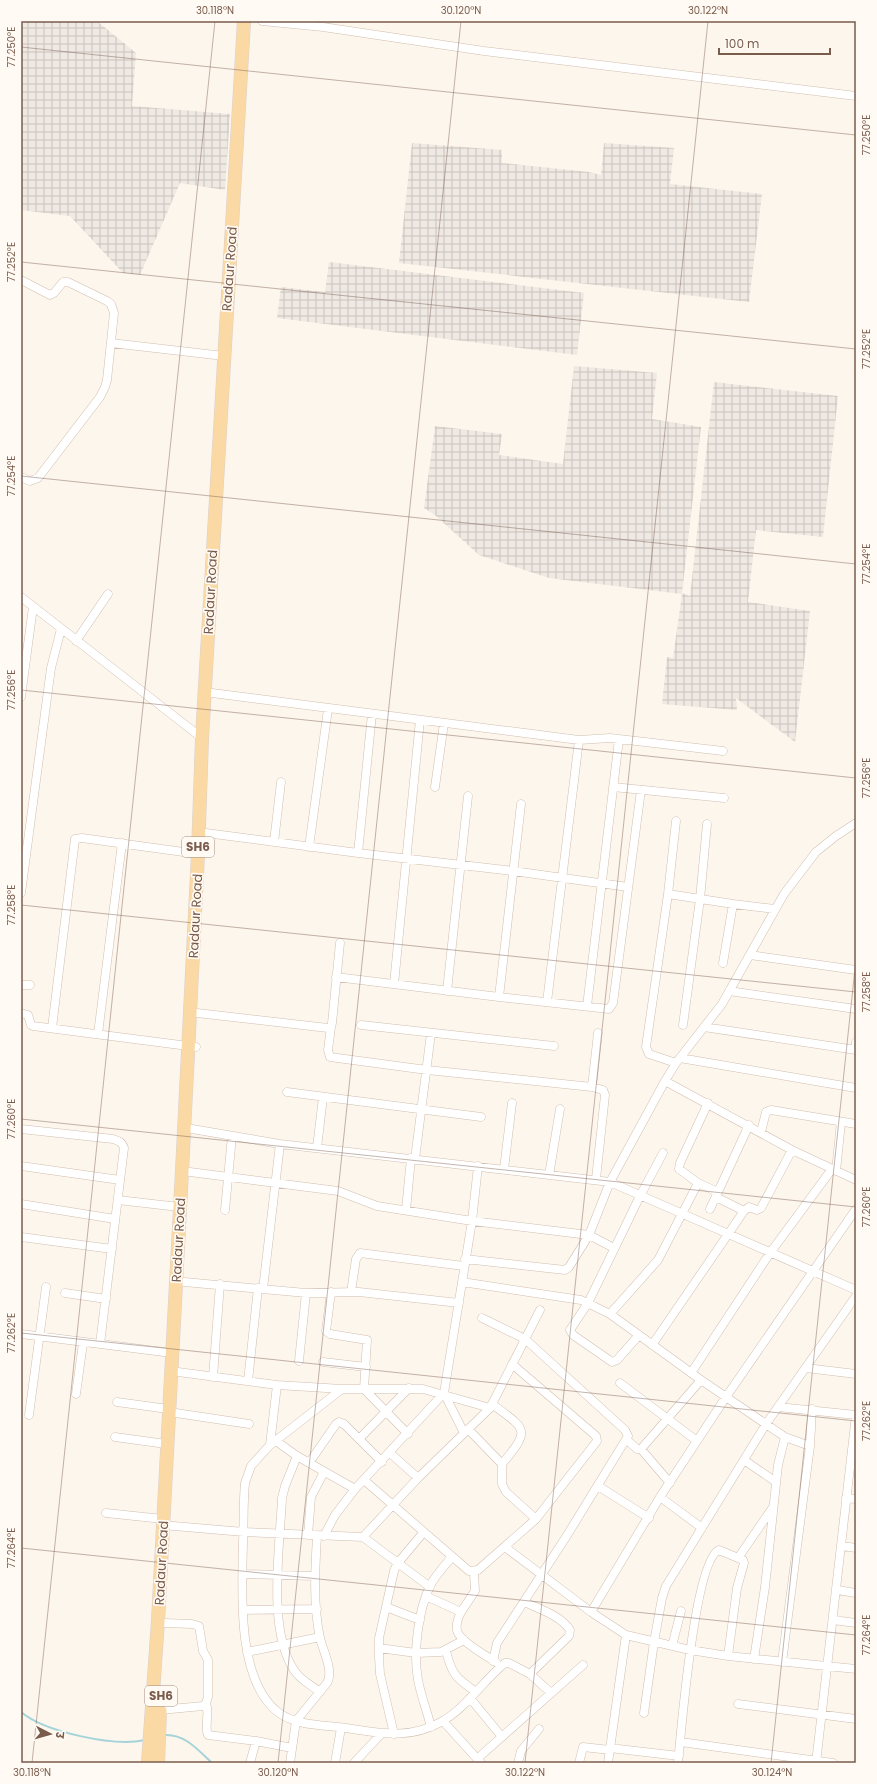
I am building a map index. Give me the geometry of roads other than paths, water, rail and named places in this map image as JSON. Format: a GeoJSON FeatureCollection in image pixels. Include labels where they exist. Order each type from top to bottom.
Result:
{"type":"FeatureCollection","features":[{"type":"Feature","properties":{"kind":"main road","name":"Radaur Road"},"geometry":{"type":"LineString","coordinates":[[155,1727],[160,1710],[164,1623],[166,1444],[178,1372],[190,1172],[192,1129],[192,1047],[202,738],[244,21]]}},
{"type":"Feature","properties":{"kind":"main road","name":"Radaur Road"},"geometry":{"type":"LineString","coordinates":[[158,1763],[154,1746],[172,1411],[172,1353],[179,1207],[192,1047],[197,1013],[231,321],[238,246],[251,21]]}},
{"type":"Feature","properties":{"kind":"main road","name":"Radaur Road"},"geometry":{"type":"LineString","coordinates":[[148,1763],[154,1746]]}},
{"type":"Feature","properties":{"kind":"street"},"geometry":{"type":"LineString","coordinates":[[262,21],[323,27],[484,51],[856,96]]}},
{"type":"Feature","properties":{"kind":"street"},"geometry":{"type":"LineString","coordinates":[[21,280],[50,295],[54,293],[63,282],[68,282],[107,301],[111,304],[114,313],[107,380],[100,397],[38,478],[30,481],[21,477]]}},
{"type":"Feature","properties":{"kind":"street"},"geometry":{"type":"LineString","coordinates":[[111,343],[224,356]]}},
{"type":"Feature","properties":{"kind":"street"},"geometry":{"type":"LineString","coordinates":[[76,641],[108,594]]}},
{"type":"Feature","properties":{"kind":"street"},"geometry":{"type":"LineString","coordinates":[[21,596],[76,641],[202,738]]}},
{"type":"Feature","properties":{"kind":"street"},"geometry":{"type":"LineString","coordinates":[[21,697],[34,607]]}},
{"type":"Feature","properties":{"kind":"street"},"geometry":{"type":"LineString","coordinates":[[21,893],[51,668],[61,629]]}},
{"type":"Feature","properties":{"kind":"street"},"geometry":{"type":"LineString","coordinates":[[212,693],[579,740],[603,738],[619,739],[723,751]]}},
{"type":"Feature","properties":{"kind":"street"},"geometry":{"type":"LineString","coordinates":[[309,847],[328,709]]}},
{"type":"Feature","properties":{"kind":"street"},"geometry":{"type":"LineString","coordinates":[[358,853],[372,714]]}},
{"type":"Feature","properties":{"kind":"street"},"geometry":{"type":"LineString","coordinates":[[394,984],[408,858],[420,720]]}},
{"type":"Feature","properties":{"kind":"street"},"geometry":{"type":"LineString","coordinates":[[435,787],[444,723]]}},
{"type":"Feature","properties":{"kind":"street"},"geometry":{"type":"LineString","coordinates":[[587,1006],[619,739]]}},
{"type":"Feature","properties":{"kind":"street"},"geometry":{"type":"LineString","coordinates":[[547,1002],[579,740]]}},
{"type":"Feature","properties":{"kind":"street"},"geometry":{"type":"LineString","coordinates":[[274,842],[280,782]]}},
{"type":"Feature","properties":{"kind":"street"},"geometry":{"type":"LineString","coordinates":[[613,787],[724,798]]}},
{"type":"Feature","properties":{"kind":"street"},"geometry":{"type":"LineString","coordinates":[[336,977],[500,998],[609,1009],[612,1007],[641,790]]}},
{"type":"Feature","properties":{"kind":"street"},"geometry":{"type":"LineString","coordinates":[[447,991],[468,796]]}},
{"type":"Feature","properties":{"kind":"street"},"geometry":{"type":"LineString","coordinates":[[500,998],[521,804]]}},
{"type":"Feature","properties":{"kind":"street"},"geometry":{"type":"LineString","coordinates":[[676,821],[668,894],[646,1048],[649,1054],[678,1061],[856,1088]]}},
{"type":"Feature","properties":{"kind":"street"},"geometry":{"type":"LineString","coordinates":[[351,1292],[356,1259],[360,1253],[465,1263],[565,1270],[572,1263],[589,1235],[610,1182],[665,1081],[729,991],[775,909],[793,881],[816,852],[836,836],[856,823]]}},
{"type":"Feature","properties":{"kind":"street"},"geometry":{"type":"LineString","coordinates":[[683,1025],[700,899],[707,824]]}},
{"type":"Feature","properties":{"kind":"street"},"geometry":{"type":"LineString","coordinates":[[206,833],[358,853],[461,864],[601,882],[628,887]]}},
{"type":"Feature","properties":{"kind":"street"},"geometry":{"type":"LineString","coordinates":[[52,1028],[75,839],[82,838],[198,854]]}},
{"type":"Feature","properties":{"kind":"street"},"geometry":{"type":"LineString","coordinates":[[98,1034],[122,844]]}},
{"type":"Feature","properties":{"kind":"street"},"geometry":{"type":"LineString","coordinates":[[668,894],[775,909]]}},
{"type":"Feature","properties":{"kind":"street"},"geometry":{"type":"LineString","coordinates":[[723,963],[733,904]]}},
{"type":"Feature","properties":{"kind":"street"},"geometry":{"type":"LineString","coordinates":[[340,943],[328,1050],[330,1057],[427,1070],[592,1087],[603,1090],[605,1095],[596,1179]]}},
{"type":"Feature","properties":{"kind":"street"},"geometry":{"type":"LineString","coordinates":[[750,955],[856,970]]}},
{"type":"Feature","properties":{"kind":"street"},"geometry":{"type":"LineString","coordinates":[[21,985],[30,985]]}},
{"type":"Feature","properties":{"kind":"street"},"geometry":{"type":"LineString","coordinates":[[729,991],[856,1009]]}},
{"type":"Feature","properties":{"kind":"street"},"geometry":{"type":"LineString","coordinates":[[21,1013],[28,1015],[31,1025],[192,1047]]}},
{"type":"Feature","properties":{"kind":"street"},"geometry":{"type":"LineString","coordinates":[[197,1013],[323,1028],[331,1027]]}},
{"type":"Feature","properties":{"kind":"street"},"geometry":{"type":"LineString","coordinates":[[361,1025],[554,1046]]}},
{"type":"Feature","properties":{"kind":"street"},"geometry":{"type":"LineString","coordinates":[[704,1027],[856,1048]]}},
{"type":"Feature","properties":{"kind":"street"},"geometry":{"type":"LineString","coordinates":[[406,1210],[413,1158],[422,1110],[431,1033]]}},
{"type":"Feature","properties":{"kind":"street"},"geometry":{"type":"LineString","coordinates":[[592,1087],[598,1033]]}},
{"type":"Feature","properties":{"kind":"street"},"geometry":{"type":"LineString","coordinates":[[665,1081],[749,1125],[792,1150],[856,1180]]}},
{"type":"Feature","properties":{"kind":"street"},"geometry":{"type":"LineString","coordinates":[[288,1092],[481,1117]]}},
{"type":"Feature","properties":{"kind":"street"},"geometry":{"type":"LineString","coordinates":[[317,1148],[323,1097]]}},
{"type":"Feature","properties":{"kind":"street"},"geometry":{"type":"LineString","coordinates":[[504,1169],[512,1103]]}},
{"type":"Feature","properties":{"kind":"street"},"geometry":{"type":"LineString","coordinates":[[708,1103],[679,1166],[681,1172],[744,1211]]}},
{"type":"Feature","properties":{"kind":"street"},"geometry":{"type":"LineString","coordinates":[[549,1175],[560,1109]]}},
{"type":"Feature","properties":{"kind":"street"},"geometry":{"type":"LineString","coordinates":[[761,1132],[766,1112],[771,1110],[856,1124]]}},
{"type":"Feature","properties":{"kind":"street"},"geometry":{"type":"LineString","coordinates":[[691,1373],[770,1253],[834,1170],[841,1122]]}},
{"type":"Feature","properties":{"kind":"street"},"geometry":{"type":"LineString","coordinates":[[710,1209],[749,1125]]}},
{"type":"Feature","properties":{"kind":"street"},"geometry":{"type":"LineString","coordinates":[[21,1129],[112,1139],[120,1142],[124,1148],[100,1344]]}},
{"type":"Feature","properties":{"kind":"street"},"geometry":{"type":"LineString","coordinates":[[192,1129],[280,1144],[596,1179],[610,1182],[683,1213],[770,1253],[815,1270],[856,1290]]}},
{"type":"Feature","properties":{"kind":"street"},"geometry":{"type":"LineString","coordinates":[[225,1210],[232,1136]]}},
{"type":"Feature","properties":{"kind":"street"},"geometry":{"type":"LineString","coordinates":[[248,1381],[276,1183],[280,1144]]}},
{"type":"Feature","properties":{"kind":"street"},"geometry":{"type":"LineString","coordinates":[[652,1345],[744,1211],[749,1207],[757,1210],[762,1208],[792,1150]]}},
{"type":"Feature","properties":{"kind":"street"},"geometry":{"type":"LineString","coordinates":[[639,1335],[614,1362],[609,1361],[571,1333],[571,1327],[588,1303],[640,1196],[663,1153]]}},
{"type":"Feature","properties":{"kind":"street"},"geometry":{"type":"LineString","coordinates":[[21,1166],[120,1180]]}},
{"type":"Feature","properties":{"kind":"street"},"geometry":{"type":"LineString","coordinates":[[290,1763],[296,1721],[327,1683],[329,1676],[320,1636],[316,1609],[315,1576],[320,1536],[355,1489],[408,1434],[444,1393],[472,1221],[478,1166]]}},
{"type":"Feature","properties":{"kind":"street"},"geometry":{"type":"LineString","coordinates":[[190,1172],[344,1192],[370,1204],[472,1221],[589,1235],[614,1248]]}},
{"type":"Feature","properties":{"kind":"street"},"geometry":{"type":"LineString","coordinates":[[610,1314],[658,1260],[698,1183]]}},
{"type":"Feature","properties":{"kind":"street"},"geometry":{"type":"LineString","coordinates":[[118,1200],[179,1207]]}},
{"type":"Feature","properties":{"kind":"street"},"geometry":{"type":"LineString","coordinates":[[21,1204],[115,1219]]}},
{"type":"Feature","properties":{"kind":"street"},"geometry":{"type":"LineString","coordinates":[[591,1612],[649,1518],[660,1497],[726,1397],[856,1209]]}},
{"type":"Feature","properties":{"kind":"street"},"geometry":{"type":"LineString","coordinates":[[21,1237],[112,1249]]}},
{"type":"Feature","properties":{"kind":"street"},"geometry":{"type":"LineString","coordinates":[[184,1282],[220,1284],[306,1293],[351,1292],[459,1303]]}},
{"type":"Feature","properties":{"kind":"street"},"geometry":{"type":"LineString","coordinates":[[462,1282],[573,1298],[588,1303],[610,1314],[691,1373],[785,1437],[810,1446]]}},
{"type":"Feature","properties":{"kind":"street"},"geometry":{"type":"LineString","coordinates":[[213,1377],[220,1284]]}},
{"type":"Feature","properties":{"kind":"street"},"geometry":{"type":"LineString","coordinates":[[29,1415],[38,1337],[46,1287]]}},
{"type":"Feature","properties":{"kind":"street"},"geometry":{"type":"LineString","coordinates":[[331,1292],[326,1331],[330,1334],[367,1340],[364,1389],[408,1434]]}},
{"type":"Feature","properties":{"kind":"street"},"geometry":{"type":"LineString","coordinates":[[65,1293],[106,1299]]}},
{"type":"Feature","properties":{"kind":"street"},"geometry":{"type":"LineString","coordinates":[[299,1361],[306,1293]]}},
{"type":"Feature","properties":{"kind":"street"},"geometry":{"type":"LineString","coordinates":[[644,1713],[663,1592],[766,1424],[856,1296]]}},
{"type":"Feature","properties":{"kind":"street"},"geometry":{"type":"LineString","coordinates":[[363,1537],[418,1478],[491,1406],[540,1310]]}},
{"type":"Feature","properties":{"kind":"street"},"geometry":{"type":"LineString","coordinates":[[482,1318],[525,1339],[628,1432],[627,1440],[497,1643],[493,1661]]}},
{"type":"Feature","properties":{"kind":"street"},"geometry":{"type":"LineString","coordinates":[[21,1334],[172,1353]]}},
{"type":"Feature","properties":{"kind":"street"},"geometry":{"type":"LineString","coordinates":[[76,1394],[83,1343]]}},
{"type":"Feature","properties":{"kind":"street"},"geometry":{"type":"LineString","coordinates":[[323,1362],[366,1367]]}},
{"type":"Feature","properties":{"kind":"street"},"geometry":{"type":"LineString","coordinates":[[474,1572],[536,1519],[596,1443],[597,1438],[512,1364]]}},
{"type":"Feature","properties":{"kind":"street"},"geometry":{"type":"LineString","coordinates":[[806,1368],[856,1374]]}},
{"type":"Feature","properties":{"kind":"street"},"geometry":{"type":"LineString","coordinates":[[178,1372],[277,1385],[342,1389],[424,1389],[491,1406],[514,1420],[521,1429],[521,1439],[519,1443],[502,1464],[502,1484],[506,1492],[536,1519]]}},
{"type":"Feature","properties":{"kind":"street"},"geometry":{"type":"LineString","coordinates":[[641,1449],[701,1380]]}},
{"type":"Feature","properties":{"kind":"street"},"geometry":{"type":"LineString","coordinates":[[620,1383],[697,1441]]}},
{"type":"Feature","properties":{"kind":"street"},"geometry":{"type":"LineString","coordinates":[[273,1443],[277,1385]]}},
{"type":"Feature","properties":{"kind":"street"},"geometry":{"type":"LineString","coordinates":[[359,1439],[408,1388]]}},
{"type":"Feature","properties":{"kind":"street"},"geometry":{"type":"LineString","coordinates":[[342,1389],[273,1443],[251,1466],[247,1474],[244,1491],[243,1610],[247,1652],[263,1696],[278,1712],[296,1721],[382,1733],[409,1734],[431,1727],[442,1721],[473,1695],[505,1663],[509,1663],[530,1674],[551,1694]]}},
{"type":"Feature","properties":{"kind":"street"},"geometry":{"type":"LineString","coordinates":[[444,1393],[466,1431],[502,1464]]}},
{"type":"Feature","properties":{"kind":"street"},"geometry":{"type":"LineString","coordinates":[[117,1402],[248,1424]]}},
{"type":"Feature","properties":{"kind":"street"},"geometry":{"type":"LineString","coordinates":[[778,1407],[812,1409],[856,1415],[854,1456],[846,1498],[842,1546],[816,1762]]}},
{"type":"Feature","properties":{"kind":"street"},"geometry":{"type":"LineString","coordinates":[[782,1662],[810,1446],[812,1409]]}},
{"type":"Feature","properties":{"kind":"street"},"geometry":{"type":"LineString","coordinates":[[309,1463],[336,1424],[342,1422],[382,1462]]}},
{"type":"Feature","properties":{"kind":"street"},"geometry":{"type":"LineString","coordinates":[[115,1437],[166,1444]]}},
{"type":"Feature","properties":{"kind":"street"},"geometry":{"type":"LineString","coordinates":[[754,1659],[776,1482],[785,1437]]}},
{"type":"Feature","properties":{"kind":"street"},"geometry":{"type":"LineString","coordinates":[[627,1440],[637,1449],[641,1449],[670,1482]]}},
{"type":"Feature","properties":{"kind":"street"},"geometry":{"type":"LineString","coordinates":[[273,1443],[355,1489]]}},
{"type":"Feature","properties":{"kind":"street"},"geometry":{"type":"LineString","coordinates":[[390,1453],[418,1478]]}},
{"type":"Feature","properties":{"kind":"street"},"geometry":{"type":"LineString","coordinates":[[297,1456],[283,1493],[278,1575],[278,1610],[283,1643],[290,1663],[297,1674],[320,1692]]}},
{"type":"Feature","properties":{"kind":"street"},"geometry":{"type":"LineString","coordinates":[[744,1460],[776,1482]]}},
{"type":"Feature","properties":{"kind":"street"},"geometry":{"type":"LineString","coordinates":[[308,1535],[311,1497],[324,1472]]}},
{"type":"Feature","properties":{"kind":"street"},"geometry":{"type":"LineString","coordinates":[[364,1480],[423,1533],[469,1571],[474,1572]]}},
{"type":"Feature","properties":{"kind":"street"},"geometry":{"type":"LineString","coordinates":[[598,1486],[649,1518]]}},
{"type":"Feature","properties":{"kind":"street"},"geometry":{"type":"LineString","coordinates":[[660,1497],[702,1528]]}},
{"type":"Feature","properties":{"kind":"street"},"geometry":{"type":"LineString","coordinates":[[846,1498],[856,1499]]}},
{"type":"Feature","properties":{"kind":"street"},"geometry":{"type":"LineString","coordinates":[[738,1558],[774,1506]]}},
{"type":"Feature","properties":{"kind":"street"},"geometry":{"type":"LineString","coordinates":[[106,1513],[165,1524],[244,1532],[363,1537],[397,1564],[430,1587]]}},
{"type":"Feature","properties":{"kind":"street"},"geometry":{"type":"LineString","coordinates":[[394,1734],[380,1674],[379,1638],[392,1579],[397,1564],[423,1533]]}},
{"type":"Feature","properties":{"kind":"street"},"geometry":{"type":"LineString","coordinates":[[842,1546],[856,1548]]}},
{"type":"Feature","properties":{"kind":"street"},"geometry":{"type":"LineString","coordinates":[[505,1547],[540,1575],[626,1635],[690,1650],[728,1656],[856,1669]]}},
{"type":"Feature","properties":{"kind":"street"},"geometry":{"type":"LineString","coordinates":[[579,1763],[583,1747],[610,1749],[679,1759],[690,1650],[704,1576],[715,1554],[719,1550],[742,1560],[744,1563],[737,1588],[728,1656]]}},
{"type":"Feature","properties":{"kind":"street"},"geometry":{"type":"LineString","coordinates":[[431,1727],[418,1680],[416,1653],[420,1620],[426,1596],[430,1587],[452,1557]]}},
{"type":"Feature","properties":{"kind":"street"},"geometry":{"type":"LineString","coordinates":[[474,1572],[475,1591],[461,1612],[457,1624],[458,1632],[464,1640],[501,1666]]}},
{"type":"Feature","properties":{"kind":"street"},"geometry":{"type":"LineString","coordinates":[[243,1574],[315,1576]]}},
{"type":"Feature","properties":{"kind":"street"},"geometry":{"type":"LineString","coordinates":[[837,1590],[856,1593]]}},
{"type":"Feature","properties":{"kind":"street"},"geometry":{"type":"LineString","coordinates":[[426,1596],[461,1612]]}},
{"type":"Feature","properties":{"kind":"street"},"geometry":{"type":"LineString","coordinates":[[524,1602],[564,1622],[570,1630],[569,1636],[530,1674]]}},
{"type":"Feature","properties":{"kind":"street"},"geometry":{"type":"LineString","coordinates":[[386,1607],[420,1620]]}},
{"type":"Feature","properties":{"kind":"street"},"geometry":{"type":"LineString","coordinates":[[243,1610],[316,1609]]}},
{"type":"Feature","properties":{"kind":"street"},"geometry":{"type":"LineString","coordinates":[[672,1646],[681,1611]]}},
{"type":"Feature","properties":{"kind":"street"},"geometry":{"type":"LineString","coordinates":[[833,1620],[856,1623]]}},
{"type":"Feature","properties":{"kind":"street"},"geometry":{"type":"LineString","coordinates":[[160,1710],[203,1706],[208,1697],[208,1660],[203,1651],[199,1626],[192,1624],[164,1623]]}},
{"type":"Feature","properties":{"kind":"street"},"geometry":{"type":"LineString","coordinates":[[608,1763],[626,1635]]}},
{"type":"Feature","properties":{"kind":"street"},"geometry":{"type":"LineString","coordinates":[[247,1652],[320,1636]]}},
{"type":"Feature","properties":{"kind":"street"},"geometry":{"type":"LineString","coordinates":[[379,1648],[416,1653],[446,1651],[464,1640]]}},
{"type":"Feature","properties":{"kind":"street"},"geometry":{"type":"LineString","coordinates":[[446,1651],[450,1667],[455,1675],[473,1695],[502,1737]]}},
{"type":"Feature","properties":{"kind":"street"},"geometry":{"type":"LineString","coordinates":[[442,1721],[479,1761],[502,1737],[583,1665]]}},
{"type":"Feature","properties":{"kind":"street"},"geometry":{"type":"LineString","coordinates":[[206,1703],[208,1708],[208,1735],[256,1741],[292,1748]]}},
{"type":"Feature","properties":{"kind":"street"},"geometry":{"type":"LineString","coordinates":[[738,1704],[856,1718]]}},
{"type":"Feature","properties":{"kind":"street"},"geometry":{"type":"LineString","coordinates":[[335,1763],[341,1728]]}},
{"type":"Feature","properties":{"kind":"street"},"geometry":{"type":"LineString","coordinates":[[518,1763],[521,1751],[539,1729]]}},
{"type":"Feature","properties":{"kind":"street"},"geometry":{"type":"LineString","coordinates":[[354,1763],[382,1733]]}},
{"type":"Feature","properties":{"kind":"street"},"geometry":{"type":"LineString","coordinates":[[250,1763],[256,1741]]}},
{"type":"Feature","properties":{"kind":"street"},"geometry":{"type":"LineString","coordinates":[[681,1742],[816,1762],[833,1763]]}},
{"type":"Feature","properties":{"kind":"waterway"},"geometry":{"type":"LineString","coordinates":[[21,1712],[46,1726],[80,1736],[132,1742],[145,1740]]}},
{"type":"Feature","properties":{"kind":"waterway"},"geometry":{"type":"LineString","coordinates":[[165,1735],[172,1735],[185,1740],[212,1763]]}}]}
